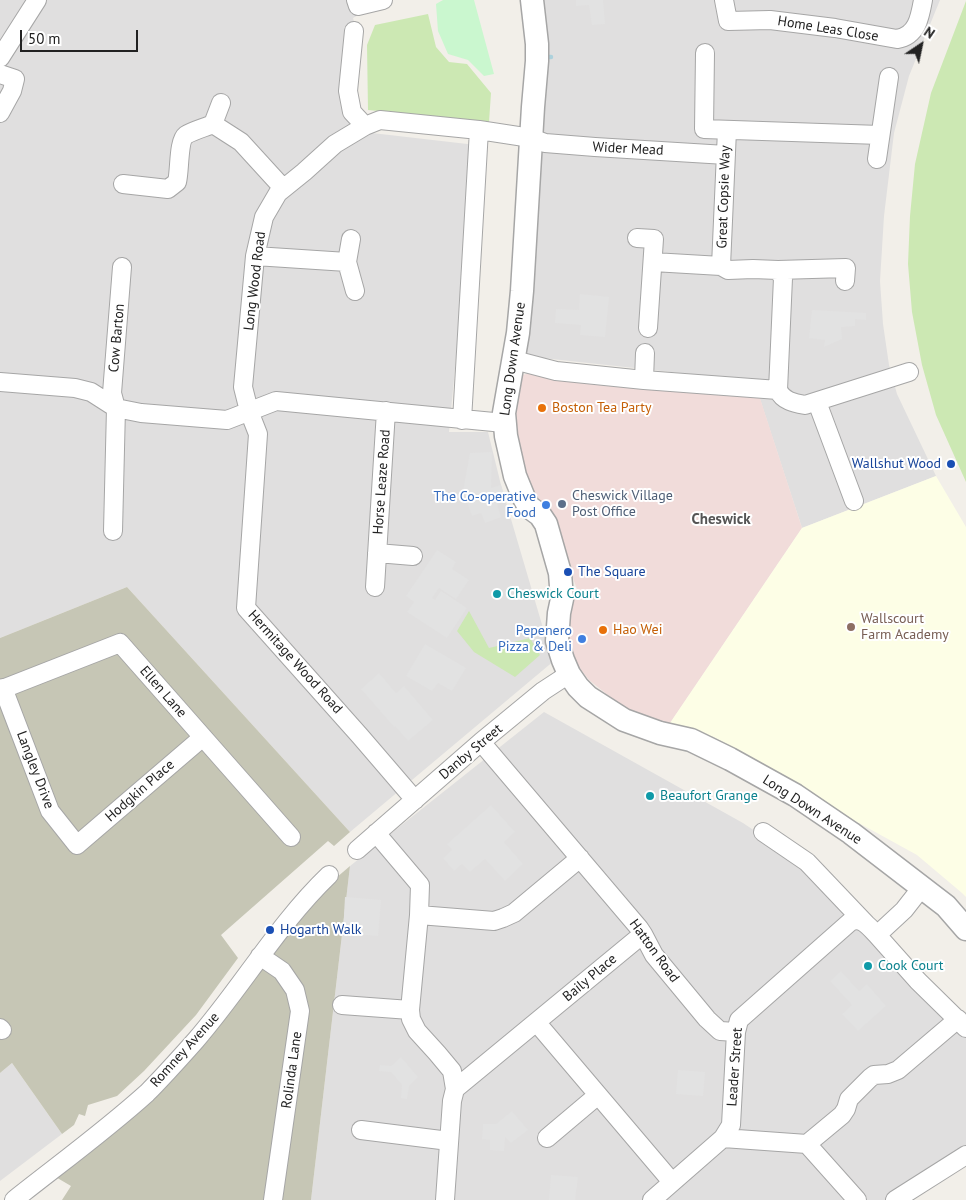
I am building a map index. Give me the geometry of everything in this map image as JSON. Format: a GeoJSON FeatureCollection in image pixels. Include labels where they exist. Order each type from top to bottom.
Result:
{"type":"FeatureCollection","features":[{"type":"Feature","properties":{"kind":"street"},"geometry":{"type":"LineString","coordinates":[[356,0],[358,6],[383,0]]}},
{"type":"Feature","properties":{"kind":"street","name":"Long Down Avenue"},"geometry":{"type":"LineString","coordinates":[[532,0],[537,53],[522,291],[518,333],[504,413],[504,424],[515,476],[529,506],[540,515],[546,524],[560,573],[562,599],[557,641],[562,660],[578,687],[588,697],[624,720],[660,733],[692,740],[794,795],[851,834],[922,887],[946,906],[966,929]]}},
{"type":"Feature","properties":{"kind":"street","name":"Home Leas Close"},"geometry":{"type":"LineString","coordinates":[[724,0],[728,21],[770,20],[835,28],[897,40],[910,34],[918,24],[923,0]]}},
{"type":"Feature","properties":{"kind":"street"},"geometry":{"type":"LineString","coordinates":[[0,58],[30,2]]}},
{"type":"Feature","properties":{"kind":"street"},"geometry":{"type":"LineString","coordinates":[[354,31],[348,91],[352,112],[365,126]]}},
{"type":"Feature","properties":{"kind":"street","name":"Great Copsie Way"},"geometry":{"type":"LineString","coordinates":[[705,53],[704,129],[880,135]]}},
{"type":"Feature","properties":{"kind":"street"},"geometry":{"type":"LineString","coordinates":[[0,74],[15,80],[12,91],[0,113]]}},
{"type":"Feature","properties":{"kind":"street"},"geometry":{"type":"LineString","coordinates":[[877,159],[889,77]]}},
{"type":"Feature","properties":{"kind":"street"},"geometry":{"type":"LineString","coordinates":[[123,184],[168,189],[177,182],[181,142],[185,135],[213,124],[221,103]]}},
{"type":"Feature","properties":{"kind":"street","name":"Long Wood Road"},"geometry":{"type":"LineString","coordinates":[[249,411],[243,386],[255,256],[264,217],[283,188],[304,172],[334,144],[365,126],[380,120],[479,130],[531,138]]}},
{"type":"Feature","properties":{"kind":"street"},"geometry":{"type":"LineString","coordinates":[[213,124],[241,142],[283,188]]}},
{"type":"Feature","properties":{"kind":"street"},"geometry":{"type":"LineString","coordinates":[[462,420],[479,130]]}},
{"type":"Feature","properties":{"kind":"street","name":"Great Copsie Way"},"geometry":{"type":"LineString","coordinates":[[727,130],[721,266],[728,270],[846,268],[845,281]]}},
{"type":"Feature","properties":{"kind":"street","name":"Wider Mead"},"geometry":{"type":"LineString","coordinates":[[531,138],[545,143],[726,155]]}},
{"type":"Feature","properties":{"kind":"street"},"geometry":{"type":"LineString","coordinates":[[637,238],[654,239],[648,328]]}},
{"type":"Feature","properties":{"kind":"street"},"geometry":{"type":"LineString","coordinates":[[351,239],[347,262],[355,291]]}},
{"type":"Feature","properties":{"kind":"street"},"geometry":{"type":"LineString","coordinates":[[255,256],[347,262]]}},
{"type":"Feature","properties":{"kind":"street"},"geometry":{"type":"LineString","coordinates":[[653,262],[721,266]]}},
{"type":"Feature","properties":{"kind":"street","name":"Cow Barton"},"geometry":{"type":"LineString","coordinates":[[113,531],[116,408],[112,393],[122,267]]}},
{"type":"Feature","properties":{"kind":"street"},"geometry":{"type":"LineString","coordinates":[[778,270],[783,278],[778,390],[781,396],[790,402],[805,405],[909,372]]}},
{"type":"Feature","properties":{"kind":"street"},"geometry":{"type":"LineString","coordinates":[[644,380],[645,354]]}},
{"type":"Feature","properties":{"kind":"street"},"geometry":{"type":"LineString","coordinates":[[514,360],[556,371],[778,390]]}},
{"type":"Feature","properties":{"kind":"street"},"geometry":{"type":"LineString","coordinates":[[0,382],[75,388],[91,392],[116,408],[141,413],[226,420],[249,411]]}},
{"type":"Feature","properties":{"kind":"street","name":"Horse Leaze Road"},"geometry":{"type":"LineString","coordinates":[[249,411],[276,401],[504,424]]}},
{"type":"Feature","properties":{"kind":"street"},"geometry":{"type":"LineString","coordinates":[[817,402],[854,501]]}},
{"type":"Feature","properties":{"kind":"street","name":"Hermitage Wood Road"},"geometry":{"type":"LineString","coordinates":[[249,411],[258,434],[246,608],[360,736],[414,800]]}},
{"type":"Feature","properties":{"kind":"street","name":"Horse Leaze Road"},"geometry":{"type":"LineString","coordinates":[[375,587],[386,411]]}},
{"type":"Feature","properties":{"kind":"street","name":"Horse Leaze Road"},"geometry":{"type":"LineString","coordinates":[[377,553],[414,556]]}},
{"type":"Feature","properties":{"kind":"street","name":"Ellen Lane"},"geometry":{"type":"LineString","coordinates":[[2,689],[120,643],[291,837]]}},
{"type":"Feature","properties":{"kind":"street","name":"Danby Street"},"geometry":{"type":"LineString","coordinates":[[357,850],[481,742],[544,691],[569,674]]}},
{"type":"Feature","properties":{"kind":"street","name":"Langley Drive"},"geometry":{"type":"LineString","coordinates":[[2,689],[50,811],[77,845]]}},
{"type":"Feature","properties":{"kind":"street","name":"Hodgkin Place"},"geometry":{"type":"LineString","coordinates":[[77,845],[203,737]]}},
{"type":"Feature","properties":{"kind":"street","name":"Hatton Road"},"geometry":{"type":"LineString","coordinates":[[481,742],[643,934],[654,955],[707,1019],[720,1031],[736,1032]]}},
{"type":"Feature","properties":{"kind":"street"},"geometry":{"type":"LineString","coordinates":[[723,1138],[807,1144],[842,1115],[849,1099],[870,1078],[874,1075],[888,1074],[898,1070],[962,1023],[918,981],[872,929],[807,862],[763,832]]}},
{"type":"Feature","properties":{"kind":"street"},"geometry":{"type":"LineString","coordinates":[[376,833],[420,885],[421,890],[410,1010],[411,1019],[416,1031],[452,1071],[455,1089],[452,1101],[445,1200]]}},
{"type":"Feature","properties":{"kind":"street"},"geometry":{"type":"LineString","coordinates":[[419,915],[494,920],[503,918],[514,913],[580,858]]}},
{"type":"Feature","properties":{"kind":"street","name":"Romney Avenue"},"geometry":{"type":"LineString","coordinates":[[14,1200],[152,1087],[212,1021],[297,909],[329,875]]}},
{"type":"Feature","properties":{"kind":"street"},"geometry":{"type":"LineString","coordinates":[[872,929],[904,910],[922,887]]}},
{"type":"Feature","properties":{"kind":"street","name":"Leader Street"},"geometry":{"type":"LineString","coordinates":[[652,1200],[723,1138],[731,1125],[736,1032],[739,1020],[850,922],[861,920],[872,929]]}},
{"type":"Feature","properties":{"kind":"street","name":"Baily Place"},"geometry":{"type":"LineString","coordinates":[[455,1089],[643,934]]}},
{"type":"Feature","properties":{"kind":"street","name":"Rolinda Lane"},"geometry":{"type":"LineString","coordinates":[[260,956],[282,971],[294,990],[300,1011],[273,1200]]}},
{"type":"Feature","properties":{"kind":"street"},"geometry":{"type":"LineString","coordinates":[[342,1005],[410,1010]]}},
{"type":"Feature","properties":{"kind":"street"},"geometry":{"type":"LineString","coordinates":[[537,1022],[672,1182]]}},
{"type":"Feature","properties":{"kind":"street"},"geometry":{"type":"LineString","coordinates":[[547,1138],[598,1095]]}},
{"type":"Feature","properties":{"kind":"street"},"geometry":{"type":"LineString","coordinates":[[361,1130],[449,1141]]}},
{"type":"Feature","properties":{"kind":"street"},"geometry":{"type":"LineString","coordinates":[[807,1144],[857,1200]]}},
{"type":"Feature","properties":{"kind":"street"},"geometry":{"type":"LineString","coordinates":[[895,1200],[966,1155]]}},
{"type":"Feature","properties":{"kind":"shaded area"},"geometry":{"type":"Polygon","coordinates":[[[0,0],[384,0],[353,18],[360,42],[355,100],[372,133],[476,145],[449,432],[488,432],[501,485],[543,628],[555,660],[350,832],[127,587],[0,638],[0,0]]]}},
{"type":"Feature","properties":{"kind":"shaded area"},"geometry":{"type":"Polygon","coordinates":[[[542,0],[940,0],[909,76],[894,133],[884,216],[880,281],[883,324],[889,365],[897,394],[936,476],[802,528],[754,381],[524,356],[542,0]]]}},
{"type":"Feature","properties":{"kind":"shaded area"},"geometry":{"type":"Polygon","coordinates":[[[576,0],[603,0],[605,24],[592,25],[589,5],[576,6],[576,0]]]}},
{"type":"Feature","properties":{"kind":"shaded area"},"geometry":{"type":"Polygon","coordinates":[[[580,294],[609,297],[605,337],[580,335],[581,325],[555,323],[556,309],[579,310],[580,294]]]}},
{"type":"Feature","properties":{"kind":"shaded area"},"geometry":{"type":"Polygon","coordinates":[[[812,310],[866,313],[866,320],[855,319],[855,326],[841,327],[842,339],[824,347],[825,340],[809,338],[812,310]]]}},
{"type":"Feature","properties":{"kind":"shaded area","name":"The Square"},"geometry":{"type":"Polygon","coordinates":[[[530,373],[758,392],[802,528],[668,726],[634,716],[589,680],[568,653],[567,623],[577,589],[550,517],[521,483],[511,444],[519,376],[530,373]]]}},
{"type":"Feature","properties":{"kind":"shaded area"},"geometry":{"type":"Polygon","coordinates":[[[492,452],[491,488],[501,485],[506,501],[497,504],[501,517],[485,523],[481,513],[472,516],[463,491],[470,453],[492,452]]]}},
{"type":"Feature","properties":{"kind":"shaded area","name":"Wallscourt Farm Academy"},"geometry":{"type":"Polygon","coordinates":[[[936,476],[966,527],[966,897],[917,855],[857,822],[743,753],[714,737],[685,728],[668,726],[802,528],[936,476]]]}},
{"type":"Feature","properties":{"kind":"shaded area"},"geometry":{"type":"Polygon","coordinates":[[[437,550],[456,562],[452,569],[469,580],[456,599],[439,588],[432,598],[435,600],[441,591],[467,608],[447,638],[407,612],[414,602],[406,596],[437,550]]]}},
{"type":"Feature","properties":{"kind":"shaded area"},"geometry":{"type":"Polygon","coordinates":[[[127,587],[350,832],[334,846],[328,841],[221,935],[238,958],[196,1015],[144,1071],[117,1096],[88,1105],[85,1116],[79,1114],[74,1125],[62,1134],[12,1063],[0,1073],[0,638],[127,587]]]}},
{"type":"Feature","properties":{"kind":"shaded area"},"geometry":{"type":"Polygon","coordinates":[[[425,644],[466,668],[452,691],[438,683],[432,691],[406,676],[425,644]]]}},
{"type":"Feature","properties":{"kind":"shaded area"},"geometry":{"type":"Polygon","coordinates":[[[379,673],[396,693],[404,686],[433,720],[408,741],[361,689],[379,673]]]}},
{"type":"Feature","properties":{"kind":"shaded area"},"geometry":{"type":"Polygon","coordinates":[[[544,712],[743,823],[810,868],[966,1034],[966,1150],[890,1200],[311,1200],[350,866],[544,712]]]}},
{"type":"Feature","properties":{"kind":"shaded area"},"geometry":{"type":"Polygon","coordinates":[[[491,805],[515,832],[504,842],[523,864],[505,881],[485,859],[470,872],[462,864],[454,871],[443,858],[452,850],[447,844],[491,805]]]}},
{"type":"Feature","properties":{"kind":"shaded area"},"geometry":{"type":"Polygon","coordinates":[[[350,866],[311,1200],[62,1200],[71,1186],[54,1176],[75,1161],[275,948],[329,884],[350,866]]]}},
{"type":"Feature","properties":{"kind":"shaded area"},"geometry":{"type":"Polygon","coordinates":[[[345,897],[381,900],[378,936],[343,933],[345,897]]]}},
{"type":"Feature","properties":{"kind":"shaded area"},"geometry":{"type":"Polygon","coordinates":[[[841,971],[859,991],[867,984],[886,1006],[858,1031],[842,1014],[852,1005],[830,981],[841,971]]]}},
{"type":"Feature","properties":{"kind":"shaded area"},"geometry":{"type":"Polygon","coordinates":[[[401,1057],[418,1077],[409,1086],[407,1099],[401,1098],[402,1085],[391,1072],[379,1071],[380,1065],[391,1066],[401,1057]]]}},
{"type":"Feature","properties":{"kind":"shaded area"},"geometry":{"type":"Polygon","coordinates":[[[12,1063],[62,1134],[0,1181],[0,1073],[12,1063]]]}},
{"type":"Feature","properties":{"kind":"shaded area"},"geometry":{"type":"Polygon","coordinates":[[[678,1070],[705,1072],[703,1096],[676,1094],[678,1070]]]}},
{"type":"Feature","properties":{"kind":"shaded area"},"geometry":{"type":"Polygon","coordinates":[[[512,1111],[528,1130],[511,1143],[505,1137],[504,1151],[490,1150],[490,1140],[482,1139],[483,1124],[496,1124],[512,1111]]]}},
{"type":"Feature","properties":{"kind":"shaded area"},"geometry":{"type":"Polygon","coordinates":[[[551,1175],[578,1177],[575,1200],[549,1200],[551,1175]]]}},
{"type":"Feature","properties":{"kind":"green space"},"geometry":{"type":"Polygon","coordinates":[[[443,0],[474,0],[494,74],[484,76],[468,60],[448,54],[438,31],[436,4],[443,0]]]}},
{"type":"Feature","properties":{"kind":"green space"},"geometry":{"type":"Polygon","coordinates":[[[966,1],[966,482],[936,415],[922,365],[912,312],[908,264],[915,164],[931,93],[966,1]]]}},
{"type":"Feature","properties":{"kind":"green space"},"geometry":{"type":"Polygon","coordinates":[[[428,14],[436,47],[449,62],[467,64],[491,93],[489,122],[368,110],[367,45],[375,25],[428,14]]]}},
{"type":"Feature","properties":{"kind":"green space"},"geometry":{"type":"Polygon","coordinates":[[[469,611],[489,648],[530,638],[540,655],[515,677],[474,652],[457,631],[469,611]]]}},
{"type":"Feature","properties":{"kind":"place","name":"Boston Tea Party"},"geometry":{"type":"Point","coordinates":[542,408]}},
{"type":"Feature","properties":{"kind":"place","name":"Wallshut Wood"},"geometry":{"type":"Point","coordinates":[951,464]}},
{"type":"Feature","properties":{"kind":"place","name":"Cheswick Village Post Office"},"geometry":{"type":"Point","coordinates":[562,504]}},
{"type":"Feature","properties":{"kind":"place","name":"The Co-operative Food"},"geometry":{"type":"Point","coordinates":[546,505]}},
{"type":"Feature","properties":{"kind":"place","name":"The Square"},"geometry":{"type":"Point","coordinates":[568,572]}},
{"type":"Feature","properties":{"kind":"place","name":"Cheswick Court"},"geometry":{"type":"Point","coordinates":[497,594]}},
{"type":"Feature","properties":{"kind":"place","name":"Wallscourt Farm Academy"},"geometry":{"type":"Point","coordinates":[851,627]}},
{"type":"Feature","properties":{"kind":"place","name":"Hao Wei"},"geometry":{"type":"Point","coordinates":[603,630]}},
{"type":"Feature","properties":{"kind":"place","name":"Pepenero Pizza & Deli"},"geometry":{"type":"Point","coordinates":[582,639]}},
{"type":"Feature","properties":{"kind":"place","name":"Beaufort Grange"},"geometry":{"type":"Point","coordinates":[650,796]}},
{"type":"Feature","properties":{"kind":"place","name":"Hogarth Walk"},"geometry":{"type":"Point","coordinates":[270,930]}},
{"type":"Feature","properties":{"kind":"place","name":"Cook Court"},"geometry":{"type":"Point","coordinates":[868,966]}},
{"type":"Feature","properties":{"kind":"district","name":"Cheswick"},"geometry":{"type":"Point","coordinates":[721,520]}}]}
